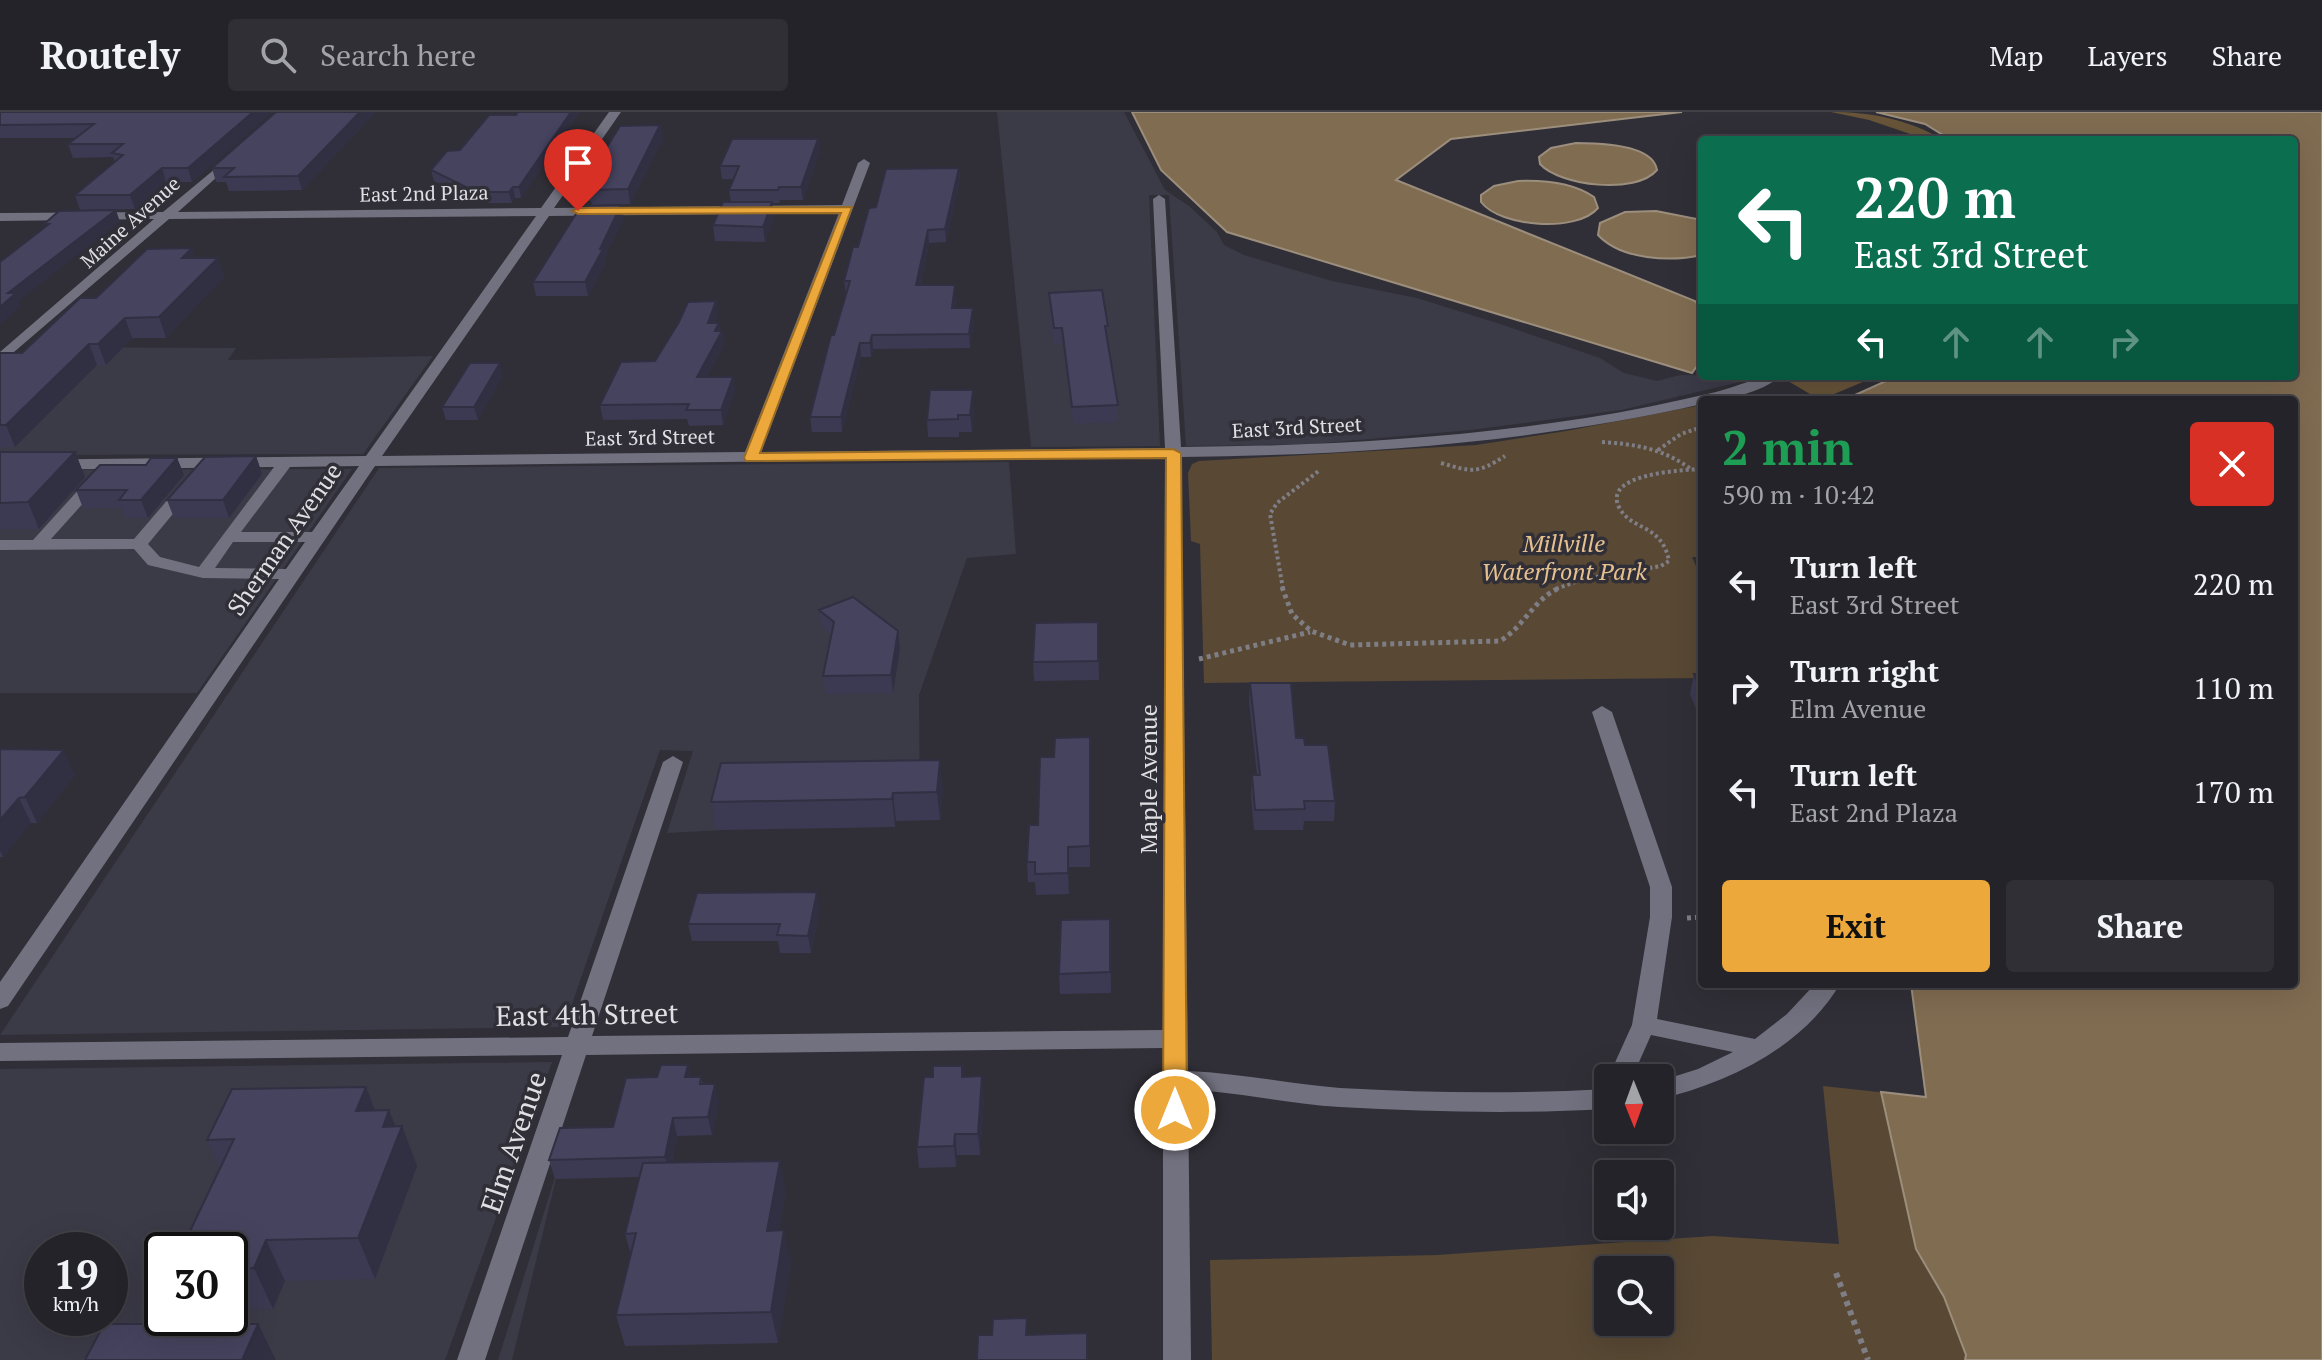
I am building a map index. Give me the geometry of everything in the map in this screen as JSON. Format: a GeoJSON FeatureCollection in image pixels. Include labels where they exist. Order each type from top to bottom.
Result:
{"type":"FeatureCollection","features":[{"type":"Feature","properties":{"kind":"street","name":"Sherman Avenue"},"geometry":{"type":"LineString","coordinates":[[0,1000],[291,574],[615,112]]}},
{"type":"Feature","properties":{"kind":"street","name":"Maine Avenue"},"geometry":{"type":"LineString","coordinates":[[0,360],[249,143]]}},
{"type":"Feature","properties":{"kind":"street"},"geometry":{"type":"LineString","coordinates":[[751,458],[864,163]]}},
{"type":"Feature","properties":{"kind":"street","name":"Maple Avenue"},"geometry":{"type":"LineString","coordinates":[[1159,199],[1173,453],[1177,1360]]}},
{"type":"Feature","properties":{"kind":"street","name":"East 2nd Plaza"},"geometry":{"type":"LineString","coordinates":[[0,217],[848,209]]}},
{"type":"Feature","properties":{"kind":"street","name":"East 3rd Street"},"geometry":{"type":"LineString","coordinates":[[1715,396],[1745,389],[1764,380]]}},
{"type":"Feature","properties":{"kind":"street","name":"East 3rd Street"},"geometry":{"type":"LineString","coordinates":[[0,465],[1294,451],[1476,437],[1628,416],[1698,400]]}},
{"type":"Feature","properties":{"kind":"street"},"geometry":{"type":"LineString","coordinates":[[139,544],[207,463]]}},
{"type":"Feature","properties":{"kind":"street"},"geometry":{"type":"LineString","coordinates":[[203,573],[285,463]]}},
{"type":"Feature","properties":{"kind":"street"},"geometry":{"type":"LineString","coordinates":[[38,544],[110,464]]}},
{"type":"Feature","properties":{"kind":"street"},"geometry":{"type":"LineString","coordinates":[[228,537],[319,537]]}},
{"type":"Feature","properties":{"kind":"street"},"geometry":{"type":"LineString","coordinates":[[0,545],[139,544],[154,561],[203,573],[291,574]]}},
{"type":"Feature","properties":{"kind":"street"},"geometry":{"type":"LineString","coordinates":[[1602,712],[1661,887],[1661,917],[1644,1025],[1626,1064]]}},
{"type":"Feature","properties":{"kind":"street","name":"Elm Avenue"},"geometry":{"type":"LineString","coordinates":[[471,1360],[673,762]]}},
{"type":"Feature","properties":{"kind":"street"},"geometry":{"type":"LineString","coordinates":[[1674,1088],[1730,1064],[1777,1034],[1816,1000],[1825,988]]}},
{"type":"Feature","properties":{"kind":"street"},"geometry":{"type":"LineString","coordinates":[[1644,1025],[1755,1048]]}},
{"type":"Feature","properties":{"kind":"street","name":"East 4th Street"},"geometry":{"type":"LineString","coordinates":[[0,1052],[1175,1039]]}},
{"type":"Feature","properties":{"kind":"street"},"geometry":{"type":"LineString","coordinates":[[1175,1080],[1230,1082],[1337,1097],[1537,1103],[1594,1100]]}},
{"type":"Feature","properties":{"kind":"path"},"geometry":{"type":"LineString","coordinates":[[1658,450],[1681,434],[1698,428]]}},
{"type":"Feature","properties":{"kind":"path"},"geometry":{"type":"LineString","coordinates":[[1591,443],[1619,443],[1658,450],[1692,470]]}},
{"type":"Feature","properties":{"kind":"path"},"geometry":{"type":"LineString","coordinates":[[1426,463],[1446,463],[1470,471],[1483,470],[1501,457],[1514,454]]}},
{"type":"Feature","properties":{"kind":"path"},"geometry":{"type":"LineString","coordinates":[[1324,468],[1277,503],[1270,514],[1275,556],[1285,599],[1292,614],[1311,631],[1350,645],[1500,641],[1511,636],[1526,612],[1542,597],[1566,585],[1598,575],[1661,566],[1669,561],[1666,547],[1657,535],[1620,509],[1617,503],[1619,490],[1625,483],[1638,478],[1698,469]]}},
{"type":"Feature","properties":{"kind":"path"},"geometry":{"type":"LineString","coordinates":[[1174,665],[1311,631]]}},
{"type":"Feature","properties":{"kind":"path"},"geometry":{"type":"LineString","coordinates":[[1691,918],[1698,917]]}},
{"type":"Feature","properties":{"kind":"path"},"geometry":{"type":"LineString","coordinates":[[1836,1273],[1868,1360]]}},
{"type":"Feature","properties":{"kind":"shaded area"},"geometry":{"type":"Polygon","coordinates":[[[997,112],[1124,112],[1165,190],[1189,206],[1217,232],[1224,245],[1244,255],[1332,281],[1417,298],[1600,358],[1624,373],[1657,381],[1680,375],[1698,375],[1698,380],[1743,380],[1621,410],[1471,430],[1312,444],[1186,446],[1169,195],[1149,195],[1160,446],[1031,447],[997,112]]]}},
{"type":"Feature","properties":{"kind":"shaded area"},"geometry":{"type":"Polygon","coordinates":[[[1132,112],[1682,112],[1451,139],[1396,180],[1695,301],[1698,304],[1698,365],[1692,373],[1227,232],[1161,170],[1132,112]]]}},
{"type":"Feature","properties":{"kind":"shaded area"},"geometry":{"type":"Polygon","coordinates":[[[1831,112],[1889,118],[1935,136],[1916,136],[1869,120],[1831,112]]]}},
{"type":"Feature","properties":{"kind":"shaded area"},"geometry":{"type":"Polygon","coordinates":[[[1876,112],[2322,112],[2322,1360],[1965,1360],[1966,1355],[1944,1297],[1916,1249],[1881,1092],[1926,1097],[1912,988],[2298,988],[2298,396],[1853,396],[1888,380],[2298,380],[2298,136],[1944,136],[1925,124],[1876,112]]]}},
{"type":"Feature","properties":{"kind":"shaded area"},"geometry":{"type":"Polygon","coordinates":[[[1576,143],[1635,150],[1653,161],[1657,170],[1633,183],[1598,185],[1564,178],[1540,164],[1539,157],[1551,148],[1576,143]]]}},
{"type":"Feature","properties":{"kind":"shaded area"},"geometry":{"type":"Polygon","coordinates":[[[1518,181],[1548,182],[1576,188],[1594,197],[1598,208],[1574,221],[1539,224],[1504,217],[1481,202],[1481,195],[1494,186],[1518,181]]]}},
{"type":"Feature","properties":{"kind":"shaded area"},"geometry":{"type":"Polygon","coordinates":[[[1656,211],[1698,219],[1698,255],[1647,257],[1620,250],[1598,235],[1600,223],[1625,212],[1656,211]]]}},
{"type":"Feature","properties":{"kind":"shaded area"},"geometry":{"type":"Polygon","coordinates":[[[28,347],[236,348],[228,360],[433,356],[363,454],[0,455],[0,370],[28,347]]]}},
{"type":"Feature","properties":{"kind":"shaded area"},"geometry":{"type":"Polygon","coordinates":[[[1868,380],[1830,396],[1813,396],[1788,381],[1868,380]]]}},
{"type":"Feature","properties":{"kind":"shaded area"},"geometry":{"type":"Polygon","coordinates":[[[1009,462],[1016,554],[967,558],[919,695],[920,819],[667,833],[693,751],[660,750],[564,1027],[0,1035],[379,468],[1009,462]]]}},
{"type":"Feature","properties":{"kind":"shaded area"},"geometry":{"type":"Polygon","coordinates":[[[352,469],[197,693],[0,693],[0,470],[352,469]]]}},
{"type":"Feature","properties":{"kind":"shaded area"},"geometry":{"type":"Polygon","coordinates":[[[552,1062],[445,1360],[0,1360],[0,1069],[552,1062]]]}},
{"type":"Feature","properties":{"kind":"shaded area"},"geometry":{"type":"Polygon","coordinates":[[[561,1158],[512,1360],[498,1360],[561,1158]]]}},
{"type":"Feature","properties":{"kind":"green space","name":"Millville Waterfront Park"},"geometry":{"type":"Polygon","coordinates":[[[1698,406],[1698,557],[1692,557],[1698,571],[1698,678],[1204,683],[1200,544],[1191,541],[1188,473],[1192,464],[1199,461],[1476,445],[1698,406]]]}},
{"type":"Feature","properties":{"kind":"green space"},"geometry":{"type":"Polygon","coordinates":[[[1913,988],[2054,1360],[1212,1360],[1210,1260],[1437,1255],[1713,1236],[1839,1244],[1823,1086],[1925,1097],[1913,988]]]}},
{"type":"Feature","properties":{"kind":"building"},"geometry":{"type":"Polygon","coordinates":[[[0,112],[253,112],[188,168],[162,168],[130,195],[75,195],[123,155],[112,153],[123,144],[68,144],[94,124],[0,125],[0,112]]]}},
{"type":"Feature","properties":{"kind":"building"},"geometry":{"type":"Polygon","coordinates":[[[276,112],[360,112],[298,176],[224,177],[234,168],[212,168],[276,112]]]}},
{"type":"Feature","properties":{"kind":"building"},"geometry":{"type":"Polygon","coordinates":[[[518,112],[571,112],[519,187],[513,187],[509,192],[476,192],[431,170],[447,151],[460,150],[489,115],[516,115],[518,112]]]}},
{"type":"Feature","properties":{"kind":"building"},"geometry":{"type":"Polygon","coordinates":[[[660,125],[628,189],[589,190],[591,186],[582,187],[620,126],[660,125]]]}},
{"type":"Feature","properties":{"kind":"building"},"geometry":{"type":"Polygon","coordinates":[[[732,139],[818,139],[801,187],[729,190],[739,166],[720,166],[732,139]]]}},
{"type":"Feature","properties":{"kind":"building"},"geometry":{"type":"Polygon","coordinates":[[[959,168],[945,229],[928,230],[916,285],[955,285],[952,308],[973,308],[969,334],[872,335],[870,343],[860,343],[841,417],[810,417],[831,335],[834,335],[850,281],[844,281],[853,247],[858,247],[869,208],[876,207],[886,169],[959,168]]]}},
{"type":"Feature","properties":{"kind":"building"},"geometry":{"type":"Polygon","coordinates":[[[723,202],[772,202],[763,227],[713,225],[723,202]]]}},
{"type":"Feature","properties":{"kind":"building"},"geometry":{"type":"Polygon","coordinates":[[[621,205],[585,282],[533,282],[581,206],[621,205]]]}},
{"type":"Feature","properties":{"kind":"building"},"geometry":{"type":"Polygon","coordinates":[[[116,210],[8,293],[16,293],[0,307],[0,262],[49,224],[44,224],[59,211],[116,210]]]}},
{"type":"Feature","properties":{"kind":"building"},"geometry":{"type":"Polygon","coordinates":[[[192,248],[182,258],[218,258],[159,317],[125,318],[98,344],[89,344],[6,425],[0,425],[0,353],[22,353],[80,298],[96,298],[147,249],[192,248]]]}},
{"type":"Feature","properties":{"kind":"building"},"geometry":{"type":"Polygon","coordinates":[[[1102,290],[1118,405],[1072,407],[1062,328],[1054,328],[1049,293],[1102,290]]]}},
{"type":"Feature","properties":{"kind":"building"},"geometry":{"type":"Polygon","coordinates":[[[716,301],[708,323],[719,323],[715,331],[722,331],[697,377],[733,377],[721,410],[686,410],[689,404],[600,405],[621,362],[655,361],[688,302],[716,301]]]}},
{"type":"Feature","properties":{"kind":"building"},"geometry":{"type":"Polygon","coordinates":[[[470,363],[500,363],[474,407],[442,407],[470,363]]]}},
{"type":"Feature","properties":{"kind":"building"},"geometry":{"type":"Polygon","coordinates":[[[930,390],[973,390],[970,415],[958,415],[958,419],[927,420],[930,390]]]}},
{"type":"Feature","properties":{"kind":"building"},"geometry":{"type":"Polygon","coordinates":[[[0,452],[75,452],[28,502],[0,503],[0,452]]]}},
{"type":"Feature","properties":{"kind":"building"},"geometry":{"type":"Polygon","coordinates":[[[256,456],[223,500],[167,500],[205,457],[256,456]]]}},
{"type":"Feature","properties":{"kind":"building"},"geometry":{"type":"Polygon","coordinates":[[[151,458],[177,458],[141,500],[119,500],[127,490],[76,490],[100,465],[146,465],[151,458]]]}},
{"type":"Feature","properties":{"kind":"building"},"geometry":{"type":"Polygon","coordinates":[[[853,597],[898,631],[891,675],[823,676],[834,622],[819,610],[853,597]]]}},
{"type":"Feature","properties":{"kind":"building"},"geometry":{"type":"Polygon","coordinates":[[[1098,622],[1098,661],[1033,662],[1035,623],[1098,622]]]}},
{"type":"Feature","properties":{"kind":"building"},"geometry":{"type":"Polygon","coordinates":[[[1250,683],[1291,683],[1296,738],[1304,738],[1305,745],[1328,745],[1335,801],[1304,801],[1305,809],[1255,810],[1252,775],[1260,775],[1250,683]]]}},
{"type":"Feature","properties":{"kind":"building"},"geometry":{"type":"Polygon","coordinates":[[[1090,737],[1090,846],[1068,847],[1068,873],[1035,874],[1035,862],[1027,862],[1029,825],[1038,825],[1040,757],[1054,757],[1055,738],[1090,737]]]}},
{"type":"Feature","properties":{"kind":"building"},"geometry":{"type":"Polygon","coordinates":[[[0,749],[64,750],[25,797],[19,798],[0,820],[0,749]]]}},
{"type":"Feature","properties":{"kind":"building"},"geometry":{"type":"Polygon","coordinates":[[[940,760],[937,792],[893,793],[892,799],[711,802],[721,763],[940,760]]]}},
{"type":"Feature","properties":{"kind":"building"},"geometry":{"type":"Polygon","coordinates":[[[817,892],[808,936],[777,935],[780,924],[688,924],[697,893],[817,892]]]}},
{"type":"Feature","properties":{"kind":"building"},"geometry":{"type":"Polygon","coordinates":[[[1110,919],[1110,972],[1059,974],[1061,920],[1110,919]]]}},
{"type":"Feature","properties":{"kind":"building"},"geometry":{"type":"Polygon","coordinates":[[[661,1065],[688,1065],[685,1077],[701,1077],[700,1084],[715,1084],[708,1117],[673,1118],[665,1157],[549,1160],[560,1128],[613,1127],[626,1078],[657,1077],[661,1065]]]}},
{"type":"Feature","properties":{"kind":"building"},"geometry":{"type":"Polygon","coordinates":[[[933,1066],[962,1066],[962,1077],[982,1076],[978,1134],[955,1134],[954,1146],[917,1147],[924,1077],[933,1077],[933,1066]]]}},
{"type":"Feature","properties":{"kind":"building"},"geometry":{"type":"Polygon","coordinates":[[[366,1087],[356,1111],[389,1110],[383,1127],[402,1126],[358,1238],[266,1240],[254,1268],[248,1268],[248,1232],[190,1232],[234,1139],[207,1140],[232,1089],[366,1087]]]}},
{"type":"Feature","properties":{"kind":"building"},"geometry":{"type":"Polygon","coordinates":[[[780,1161],[767,1231],[784,1230],[771,1312],[616,1315],[636,1233],[625,1234],[643,1163],[780,1161]]]}},
{"type":"Feature","properties":{"kind":"building"},"geometry":{"type":"Polygon","coordinates":[[[1027,1318],[1026,1335],[1087,1333],[1087,1360],[977,1360],[978,1335],[992,1335],[993,1319],[1027,1318]]]}},
{"type":"Feature","properties":{"kind":"building"},"geometry":{"type":"Polygon","coordinates":[[[128,1324],[144,1324],[144,1336],[248,1336],[248,1324],[258,1324],[242,1360],[85,1360],[98,1336],[128,1336],[128,1324]]]}},
{"type":"Feature","properties":{"kind":"route"},"geometry":{"type":"LineString","coordinates":[[578,211],[848,209],[751,458],[1173,453],[1175,1110]]}}]}
